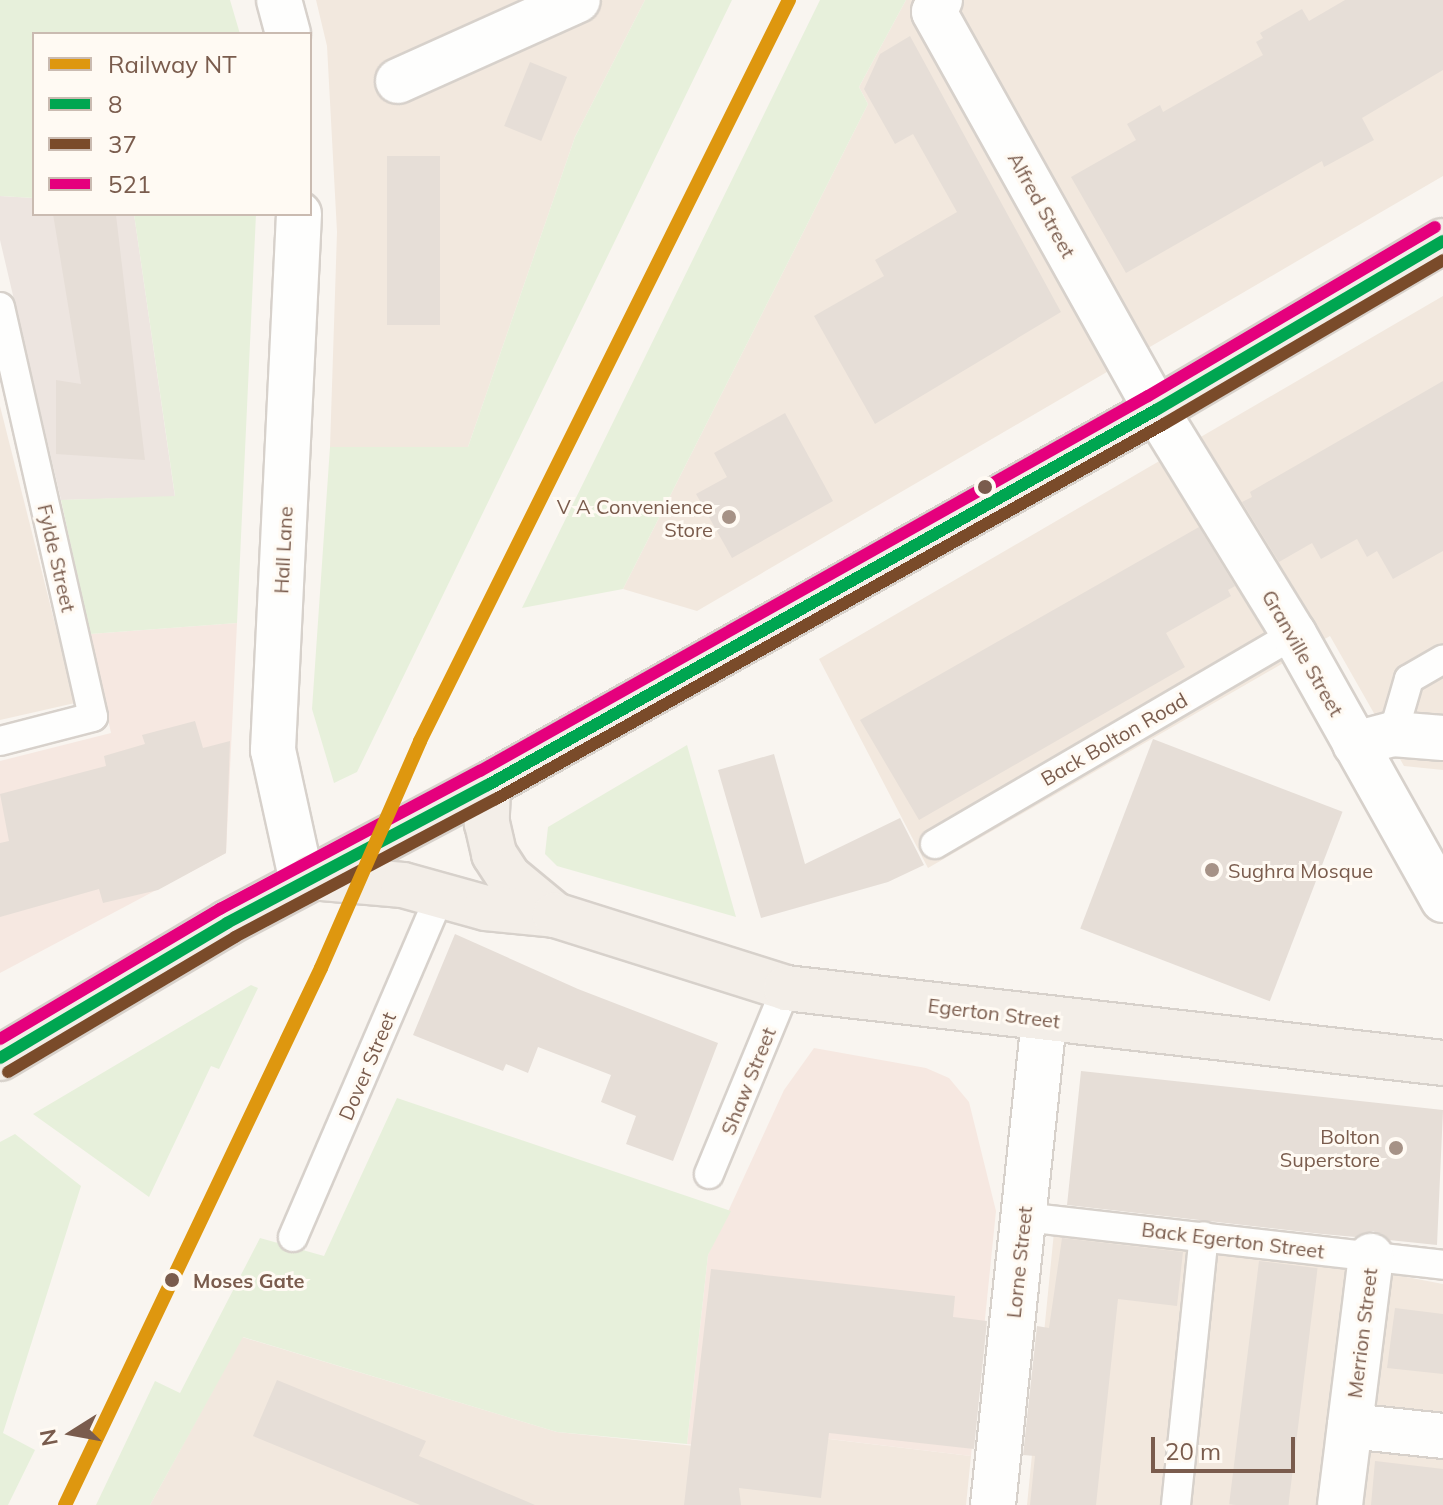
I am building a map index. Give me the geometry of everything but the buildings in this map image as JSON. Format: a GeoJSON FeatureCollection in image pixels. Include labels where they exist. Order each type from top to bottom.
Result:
{"type":"FeatureCollection","features":[{"type":"Feature","properties":{"kind":"main road"},"geometry":{"type":"LineString","coordinates":[[0,1058],[307,880],[488,785],[1156,410],[1443,241]]}},
{"type":"Feature","properties":{"kind":"main road","name":"Egerton Street"},"geometry":{"type":"LineString","coordinates":[[488,785],[487,823],[494,854],[509,877],[555,915]]}},
{"type":"Feature","properties":{"kind":"main road","name":"Egerton Street"},"geometry":{"type":"LineString","coordinates":[[307,880],[403,885],[486,908],[555,915],[786,988],[1443,1063]]}},
{"type":"Feature","properties":{"kind":"street"},"geometry":{"type":"LineString","coordinates":[[279,0],[287,32]]}},
{"type":"Feature","properties":{"kind":"street"},"geometry":{"type":"LineString","coordinates":[[398,81],[578,0]]}},
{"type":"Feature","properties":{"kind":"street","name":"Alfred Street"},"geometry":{"type":"LineString","coordinates":[[940,0],[934,12],[1156,410]]}},
{"type":"Feature","properties":{"kind":"street","name":"Hall Lane"},"geometry":{"type":"LineString","coordinates":[[299,216],[273,750],[307,880]]}},
{"type":"Feature","properties":{"kind":"street","name":"Granville Street"},"geometry":{"type":"LineString","coordinates":[[1156,410],[1294,634],[1374,739],[1439,884]]}},
{"type":"Feature","properties":{"kind":"street"},"geometry":{"type":"LineString","coordinates":[[1374,739],[1443,738]]}},
{"type":"Feature","properties":{"kind":"street","name":"Lorne Street"},"geometry":{"type":"LineString","coordinates":[[993,1505],[1044,1019]]}},
{"type":"Feature","properties":{"kind":"street","name":"Merrion Street"},"geometry":{"type":"LineString","coordinates":[[1340,1505],[1371,1256]]}},
{"type":"Feature","properties":{"kind":"street"},"geometry":{"type":"LineString","coordinates":[[1350,1426],[1443,1436]]}},
{"type":"Feature","properties":{"kind":"lane","name":"Fylde Street"},"geometry":{"type":"LineString","coordinates":[[0,307],[93,717],[0,741]]}},
{"type":"Feature","properties":{"kind":"lane","name":"Back Bolton Road"},"geometry":{"type":"LineString","coordinates":[[935,844],[1294,634]]}},
{"type":"Feature","properties":{"kind":"lane"},"geometry":{"type":"LineString","coordinates":[[1374,739],[1409,679],[1443,659]]}},
{"type":"Feature","properties":{"kind":"lane","name":"Dover Street"},"geometry":{"type":"LineString","coordinates":[[293,1237],[440,896]]}},
{"type":"Feature","properties":{"kind":"lane","name":"Shaw Street"},"geometry":{"type":"LineString","coordinates":[[709,1174],[786,988]]}},
{"type":"Feature","properties":{"kind":"lane","name":"Back Egerton Street"},"geometry":{"type":"LineString","coordinates":[[1024,1217],[1443,1265]]}},
{"type":"Feature","properties":{"kind":"lane"},"geometry":{"type":"LineString","coordinates":[[1176,1505],[1204,1236]]}},
{"type":"Feature","properties":{"kind":"shaded area"},"geometry":{"type":"Polygon","coordinates":[[[316,0],[645,0],[575,137],[468,447],[330,447],[337,232],[327,46],[316,0]]]}},
{"type":"Feature","properties":{"kind":"shaded area"},"geometry":{"type":"Polygon","coordinates":[[[906,0],[1443,0],[1443,176],[697,611],[623,589],[868,104],[859,87],[906,0]]]}},
{"type":"Feature","properties":{"kind":"shaded area"},"geometry":{"type":"Polygon","coordinates":[[[0,196],[32,198],[32,216],[134,216],[175,497],[61,500],[0,240],[0,196]]]}},
{"type":"Feature","properties":{"kind":"shaded area"},"geometry":{"type":"Polygon","coordinates":[[[1443,296],[1443,770],[1404,766],[1330,636],[928,868],[819,659],[1443,296]]]}},
{"type":"Feature","properties":{"kind":"shaded area"},"geometry":{"type":"Polygon","coordinates":[[[0,406],[75,703],[0,720],[0,406]]]}},
{"type":"Feature","properties":{"kind":"shaded area"},"geometry":{"type":"Polygon","coordinates":[[[237,623],[226,853],[0,973],[0,761],[111,733],[90,634],[237,623]]]}},
{"type":"Feature","properties":{"kind":"shaded area"},"geometry":{"type":"Polygon","coordinates":[[[814,1048],[926,1068],[949,1078],[969,1102],[996,1211],[971,1456],[788,1434],[786,1455],[687,1444],[708,1255],[784,1090],[814,1048]]]}},
{"type":"Feature","properties":{"kind":"shaded area"},"geometry":{"type":"Polygon","coordinates":[[[1054,1232],[1318,1260],[1443,1284],[1443,1505],[1027,1505],[1054,1232]]]}},
{"type":"Feature","properties":{"kind":"shaded area"},"geometry":{"type":"Polygon","coordinates":[[[242,1337],[557,1432],[785,1455],[787,1434],[971,1456],[966,1505],[150,1505],[242,1337]]]}},
{"type":"Feature","properties":{"kind":"green space"},"geometry":{"type":"Polygon","coordinates":[[[0,0],[230,0],[239,32],[32,32],[32,198],[0,196],[0,0]]]}},
{"type":"Feature","properties":{"kind":"green space"},"geometry":{"type":"Polygon","coordinates":[[[645,0],[732,0],[357,772],[334,783],[312,709],[330,447],[468,447],[575,137],[645,0]]]}},
{"type":"Feature","properties":{"kind":"green space"},"geometry":{"type":"Polygon","coordinates":[[[820,0],[906,0],[859,87],[868,104],[623,589],[522,608],[820,0]]]}},
{"type":"Feature","properties":{"kind":"green space"},"geometry":{"type":"Polygon","coordinates":[[[134,216],[256,216],[237,623],[90,634],[61,500],[175,496],[134,216]]]}},
{"type":"Feature","properties":{"kind":"green space"},"geometry":{"type":"Polygon","coordinates":[[[687,745],[736,917],[557,866],[545,854],[548,827],[687,745]]]}},
{"type":"Feature","properties":{"kind":"green space"},"geometry":{"type":"Polygon","coordinates":[[[251,985],[258,988],[219,1069],[211,1066],[149,1197],[33,1114],[251,985]]]}},
{"type":"Feature","properties":{"kind":"green space"},"geometry":{"type":"Polygon","coordinates":[[[397,1098],[731,1211],[708,1255],[687,1444],[557,1432],[243,1337],[150,1505],[96,1505],[155,1381],[180,1393],[260,1238],[324,1256],[397,1098]]]}},
{"type":"Feature","properties":{"kind":"green space"},"geometry":{"type":"Polygon","coordinates":[[[15,1134],[81,1186],[3,1433],[35,1450],[8,1505],[0,1505],[0,1142],[15,1134]]]}},
{"type":"Feature","properties":{"kind":"rail line","name":"NT"},"geometry":{"type":"LineString","coordinates":[[65,1505],[321,968],[420,741],[789,0]]}},
{"type":"Feature","properties":{"kind":"transit line","name":"521"},"geometry":{"type":"LineString","coordinates":[[0,1039],[220,909],[480,771],[1148,396],[1435,227]]}},
{"type":"Feature","properties":{"kind":"transit line","name":"8"},"geometry":{"type":"LineString","coordinates":[[0,1058],[227,923],[488,785],[1156,410],[1443,241]]}},
{"type":"Feature","properties":{"kind":"transit line","name":"37"},"geometry":{"type":"LineString","coordinates":[[8,1072],[235,937],[496,799],[1164,424],[1443,260]]}},
{"type":"Feature","properties":{"kind":"place","name":"V A Convenience Store"},"geometry":{"type":"Point","coordinates":[729,517]}},
{"type":"Feature","properties":{"kind":"place","name":"Sughra Mosque"},"geometry":{"type":"Point","coordinates":[1212,870]}},
{"type":"Feature","properties":{"kind":"place","name":"Bolton Superstore"},"geometry":{"type":"Point","coordinates":[1396,1148]}},
{"type":"Feature","properties":{"kind":"place","name":"Moses Gate"},"geometry":{"type":"Point","coordinates":[172,1280]}}]}
